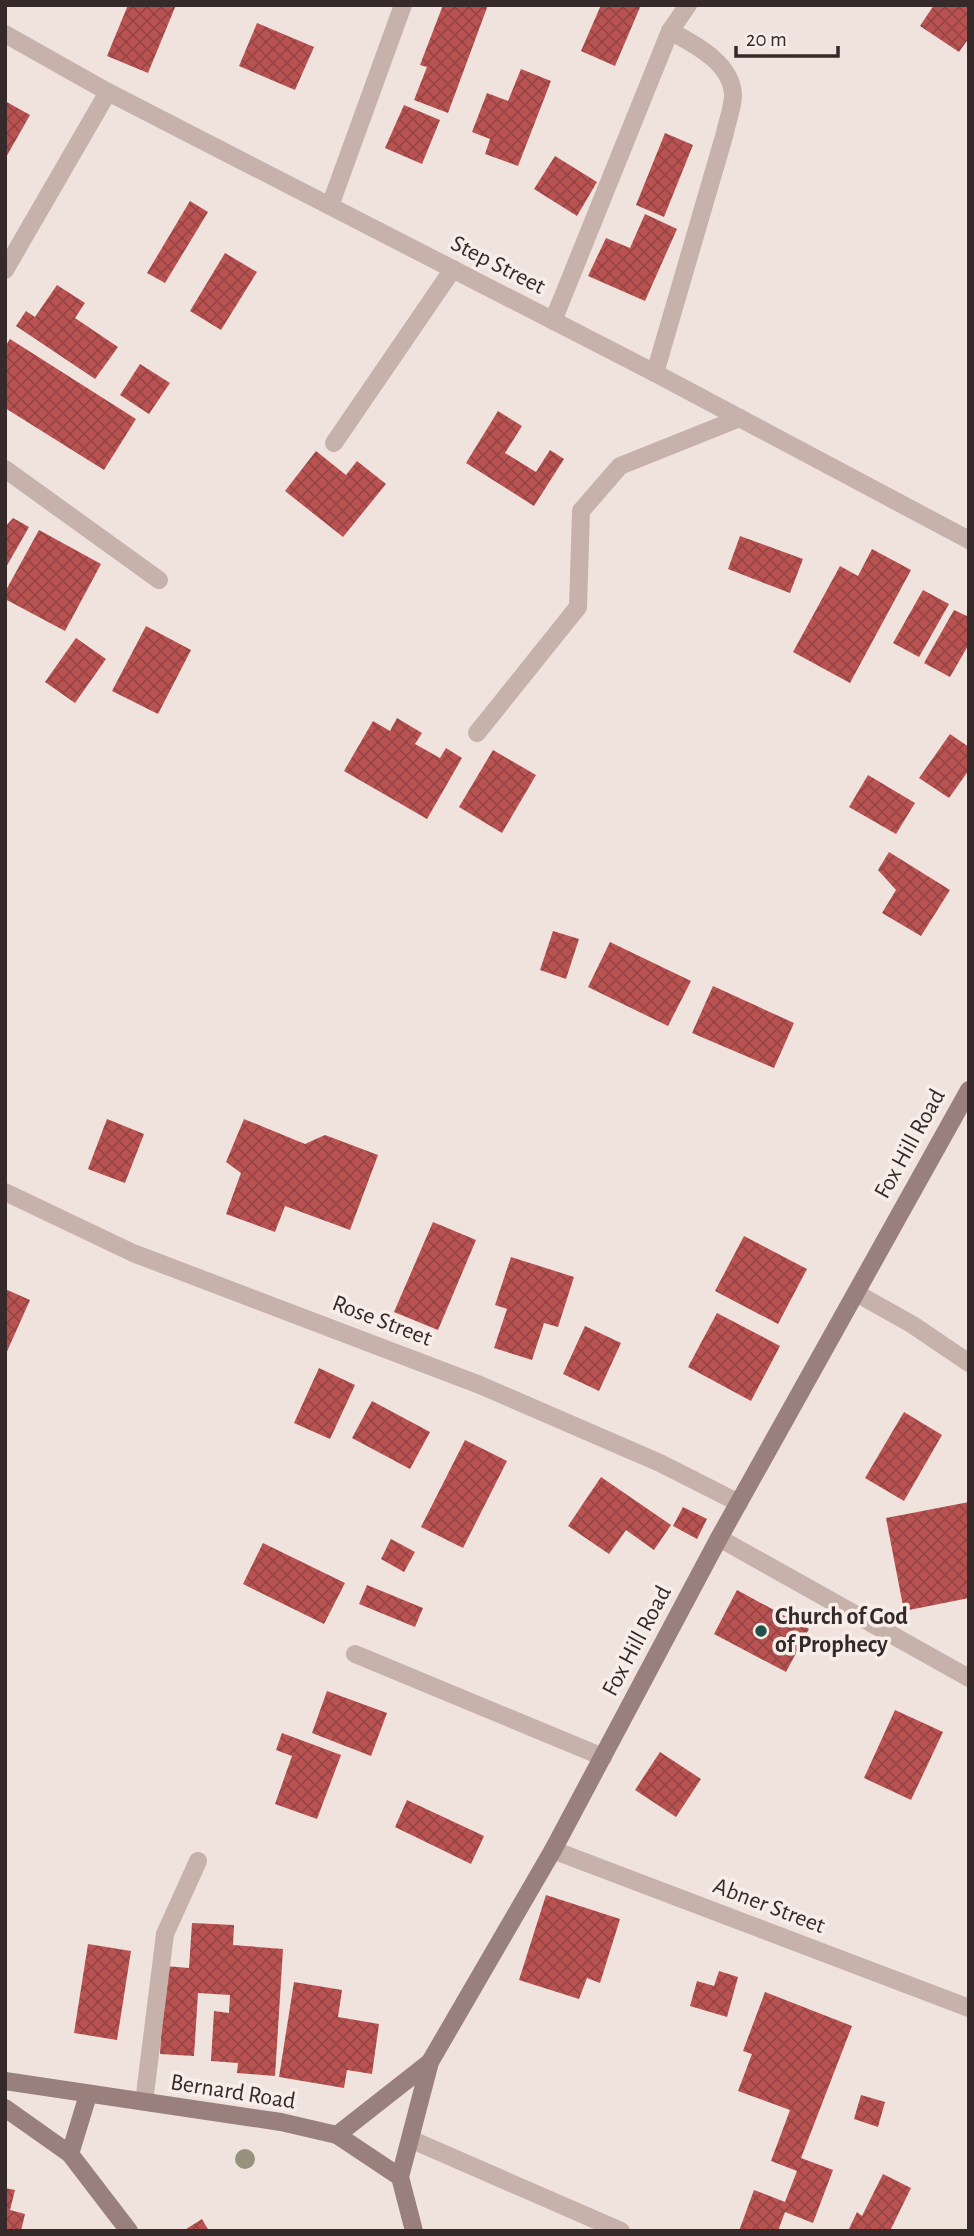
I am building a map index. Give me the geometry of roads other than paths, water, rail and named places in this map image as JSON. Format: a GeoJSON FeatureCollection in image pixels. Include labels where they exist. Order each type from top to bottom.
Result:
{"type":"FeatureCollection","features":[{"type":"Feature","properties":{"kind":"main road","name":"Fox Hill Road"},"geometry":{"type":"LineString","coordinates":[[414,2231],[400,2177],[430,2062],[553,1850],[719,1538],[969,1090]]}},
{"type":"Feature","properties":{"kind":"main road"},"geometry":{"type":"LineString","coordinates":[[400,2177],[337,2135],[430,2062]]}},
{"type":"Feature","properties":{"kind":"main road","name":"Bernard Road"},"geometry":{"type":"LineString","coordinates":[[5,2081],[281,2122],[337,2135]]}},
{"type":"Feature","properties":{"kind":"main road"},"geometry":{"type":"LineString","coordinates":[[70,2154],[88,2095]]}},
{"type":"Feature","properties":{"kind":"main road"},"geometry":{"type":"LineString","coordinates":[[5,2108],[70,2154],[129,2231]]}},
{"type":"Feature","properties":{"kind":"street"},"geometry":{"type":"LineString","coordinates":[[330,206],[403,5]]}},
{"type":"Feature","properties":{"kind":"street"},"geometry":{"type":"LineString","coordinates":[[553,321],[670,31],[688,5]]}},
{"type":"Feature","properties":{"kind":"street"},"geometry":{"type":"LineString","coordinates":[[655,373],[733,94],[719,65],[701,47],[670,31]]}},
{"type":"Feature","properties":{"kind":"street","name":"Step Street"},"geometry":{"type":"LineString","coordinates":[[5,34],[108,92],[655,373],[969,540]]}},
{"type":"Feature","properties":{"kind":"street"},"geometry":{"type":"LineString","coordinates":[[5,271],[108,92]]}},
{"type":"Feature","properties":{"kind":"street"},"geometry":{"type":"LineString","coordinates":[[334,443],[453,269]]}},
{"type":"Feature","properties":{"kind":"street"},"geometry":{"type":"LineString","coordinates":[[477,733],[578,607],[581,511],[620,466],[740,418]]}},
{"type":"Feature","properties":{"kind":"street"},"geometry":{"type":"LineString","coordinates":[[5,469],[159,580]]}},
{"type":"Feature","properties":{"kind":"street","name":"Rose Street"},"geometry":{"type":"LineString","coordinates":[[5,1192],[133,1253],[480,1385],[660,1463],[739,1503]]}},
{"type":"Feature","properties":{"kind":"street"},"geometry":{"type":"LineString","coordinates":[[856,1293],[913,1325],[969,1363]]}},
{"type":"Feature","properties":{"kind":"street"},"geometry":{"type":"LineString","coordinates":[[719,1538],[969,1678]]}},
{"type":"Feature","properties":{"kind":"street"},"geometry":{"type":"LineString","coordinates":[[355,1654],[603,1757]]}},
{"type":"Feature","properties":{"kind":"street","name":"Abner Street"},"geometry":{"type":"LineString","coordinates":[[553,1850],[969,2008]]}},
{"type":"Feature","properties":{"kind":"street"},"geometry":{"type":"LineString","coordinates":[[144,2102],[165,1934],[198,1861]]}},
{"type":"Feature","properties":{"kind":"street"},"geometry":{"type":"LineString","coordinates":[[410,2138],[621,2231]]}},
{"type":"Feature","properties":{"kind":"place","name":"Church of God of Prophecy"},"geometry":{"type":"Point","coordinates":[761,1631]}}]}
